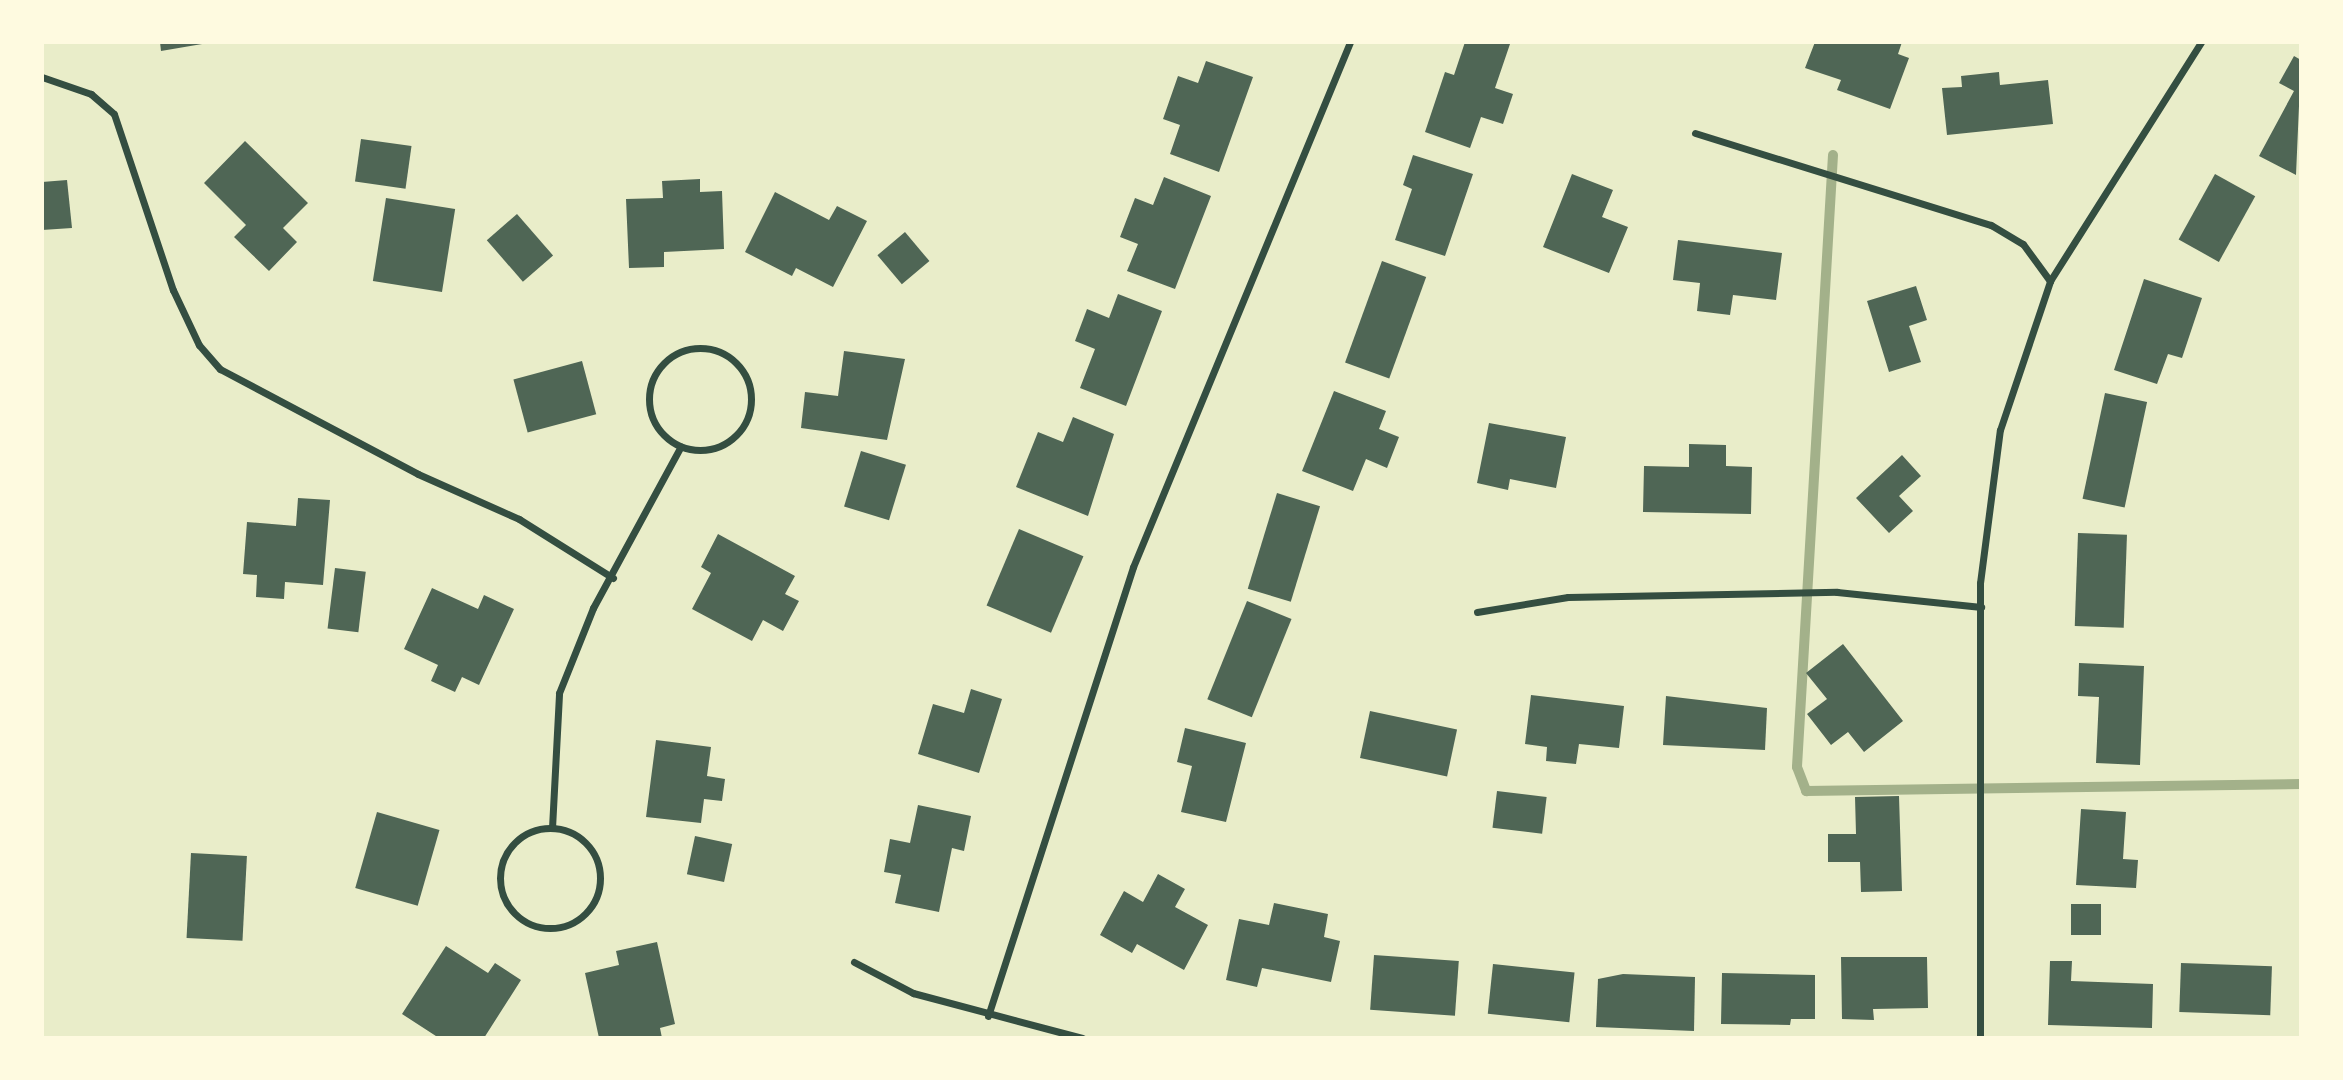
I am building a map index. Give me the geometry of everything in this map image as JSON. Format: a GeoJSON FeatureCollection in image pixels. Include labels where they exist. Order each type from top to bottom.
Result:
{"type":"FeatureCollection","features":[{"type":"Feature","properties":{"kind":"street"},"geometry":{"type":"LineString","coordinates":[[988,1016],[1133,567],[1350,42]]}},
{"type":"Feature","properties":{"kind":"street"},"geometry":{"type":"LineString","coordinates":[[1980,1038],[1981,607],[2000,430],[2050,281],[2202,42]]}},
{"type":"Feature","properties":{"kind":"street"},"geometry":{"type":"LineString","coordinates":[[42,77],[91,94],[114,114],[125,136],[152,239],[199,345],[220,369],[418,474],[519,519],[613,578]]}},
{"type":"Feature","properties":{"kind":"street"},"geometry":{"type":"LineString","coordinates":[[1696,133],[1991,225],[2023,244],[2050,281]]}},
{"type":"Feature","properties":{"kind":"street"},"geometry":{"type":"LineString","coordinates":[[713,349],[741,368],[751,399],[748,415],[721,445],[681,446],[655,424],[649,391],[654,374],[679,351],[713,349]]}},
{"type":"Feature","properties":{"kind":"street"},"geometry":{"type":"LineString","coordinates":[[552,828],[559,693],[593,608],[613,578],[681,446]]}},
{"type":"Feature","properties":{"kind":"street"},"geometry":{"type":"LineString","coordinates":[[1478,612],[1568,597],[1837,592],[1981,607]]}},
{"type":"Feature","properties":{"kind":"street"},"geometry":{"type":"LineString","coordinates":[[552,828],[582,839],[592,851],[600,882],[587,911],[566,924],[543,927],[514,912],[504,898],[501,865],[520,838],[552,828]]}},
{"type":"Feature","properties":{"kind":"street"},"geometry":{"type":"LineString","coordinates":[[854,962],[913,993],[988,1016],[1082,1038]]}},
{"type":"Feature","properties":{"kind":"building"},"geometry":{"type":"Polygon","coordinates":[[[160,42],[208,42],[208,43],[161,51],[160,42]]]}},
{"type":"Feature","properties":{"kind":"building"},"geometry":{"type":"Polygon","coordinates":[[[1465,42],[1510,44],[1495,88],[1513,94],[1503,124],[1481,117],[1470,148],[1425,132],[1445,72],[1454,75],[1465,42]]]}},
{"type":"Feature","properties":{"kind":"building"},"geometry":{"type":"Polygon","coordinates":[[[1815,42],[1902,42],[1898,54],[1909,58],[1890,109],[1837,90],[1841,80],[1805,68],[1815,42]]]}},
{"type":"Feature","properties":{"kind":"building"},"geometry":{"type":"Polygon","coordinates":[[[2294,56],[2301,60],[2296,175],[2259,156],[2294,91],[2279,83],[2294,56]]]}},
{"type":"Feature","properties":{"kind":"building"},"geometry":{"type":"Polygon","coordinates":[[[1206,61],[1253,77],[1219,172],[1170,154],[1180,125],[1163,119],[1178,76],[1198,83],[1206,61]]]}},
{"type":"Feature","properties":{"kind":"building"},"geometry":{"type":"Polygon","coordinates":[[[1999,72],[2000,85],[2048,80],[2053,124],[1947,135],[1942,88],[1962,87],[1961,76],[1999,72]]]}},
{"type":"Feature","properties":{"kind":"building"},"geometry":{"type":"Polygon","coordinates":[[[361,139],[412,146],[406,189],[355,182],[361,139]]]}},
{"type":"Feature","properties":{"kind":"building"},"geometry":{"type":"Polygon","coordinates":[[[245,141],[308,203],[283,228],[297,242],[269,271],[234,237],[246,225],[204,183],[245,141]]]}},
{"type":"Feature","properties":{"kind":"building"},"geometry":{"type":"Polygon","coordinates":[[[1413,155],[1473,174],[1445,256],[1395,240],[1412,189],[1403,185],[1413,155]]]}},
{"type":"Feature","properties":{"kind":"building"},"geometry":{"type":"Polygon","coordinates":[[[1572,174],[1613,190],[1602,217],[1628,227],[1609,273],[1543,247],[1572,174]]]}},
{"type":"Feature","properties":{"kind":"building"},"geometry":{"type":"Polygon","coordinates":[[[2215,174],[2255,196],[2219,262],[2179,240],[2215,174]]]}},
{"type":"Feature","properties":{"kind":"building"},"geometry":{"type":"Polygon","coordinates":[[[1164,177],[1211,196],[1175,289],[1127,271],[1138,244],[1120,237],[1135,198],[1153,205],[1164,177]]]}},
{"type":"Feature","properties":{"kind":"building"},"geometry":{"type":"Polygon","coordinates":[[[700,179],[700,192],[722,191],[724,249],[664,252],[664,267],[629,268],[626,199],[663,198],[662,181],[700,179]]]}},
{"type":"Feature","properties":{"kind":"building"},"geometry":{"type":"Polygon","coordinates":[[[67,180],[72,228],[42,230],[42,182],[67,180]]]}},
{"type":"Feature","properties":{"kind":"building"},"geometry":{"type":"Polygon","coordinates":[[[775,192],[829,220],[837,206],[867,221],[833,287],[796,268],[792,276],[745,252],[775,192]]]}},
{"type":"Feature","properties":{"kind":"building"},"geometry":{"type":"Polygon","coordinates":[[[386,198],[455,209],[442,292],[373,281],[386,198]]]}},
{"type":"Feature","properties":{"kind":"building"},"geometry":{"type":"Polygon","coordinates":[[[517,214],[553,256],[523,282],[487,240],[517,214]]]}},
{"type":"Feature","properties":{"kind":"building"},"geometry":{"type":"Polygon","coordinates":[[[905,232],[929,261],[902,284],[877,255],[905,232]]]}},
{"type":"Feature","properties":{"kind":"building"},"geometry":{"type":"Polygon","coordinates":[[[1678,240],[1782,253],[1776,300],[1733,295],[1730,315],[1697,311],[1700,283],[1673,280],[1678,240]]]}},
{"type":"Feature","properties":{"kind":"building"},"geometry":{"type":"Polygon","coordinates":[[[1382,261],[1426,277],[1389,379],[1345,362],[1382,261]]]}},
{"type":"Feature","properties":{"kind":"building"},"geometry":{"type":"Polygon","coordinates":[[[2144,279],[2202,298],[2182,358],[2168,354],[2157,384],[2114,370],[2144,279]]]}},
{"type":"Feature","properties":{"kind":"building"},"geometry":{"type":"Polygon","coordinates":[[[1916,286],[1927,320],[1909,326],[1921,362],[1889,372],[1867,301],[1916,286]]]}},
{"type":"Feature","properties":{"kind":"building"},"geometry":{"type":"Polygon","coordinates":[[[1118,294],[1162,311],[1126,406],[1080,388],[1095,349],[1075,341],[1087,309],[1109,318],[1118,294]]]}},
{"type":"Feature","properties":{"kind":"building"},"geometry":{"type":"Polygon","coordinates":[[[844,351],[905,359],[887,440],[801,428],[805,392],[838,396],[844,351]]]}},
{"type":"Feature","properties":{"kind":"building"},"geometry":{"type":"Polygon","coordinates":[[[582,361],[596,414],[528,433],[513,379],[582,361]]]}},
{"type":"Feature","properties":{"kind":"building"},"geometry":{"type":"Polygon","coordinates":[[[1334,391],[1386,411],[1379,429],[1399,437],[1387,468],[1366,459],[1353,491],[1302,471],[1334,391]]]}},
{"type":"Feature","properties":{"kind":"building"},"geometry":{"type":"Polygon","coordinates":[[[2105,393],[2147,402],[2125,508],[2083,499],[2105,393]]]}},
{"type":"Feature","properties":{"kind":"building"},"geometry":{"type":"Polygon","coordinates":[[[1073,417],[1114,434],[1088,516],[1016,487],[1038,432],[1063,442],[1073,417]]]}},
{"type":"Feature","properties":{"kind":"building"},"geometry":{"type":"Polygon","coordinates":[[[1489,423],[1566,437],[1556,488],[1510,479],[1508,490],[1477,483],[1489,423]]]}},
{"type":"Feature","properties":{"kind":"building"},"geometry":{"type":"Polygon","coordinates":[[[1689,444],[1726,445],[1726,466],[1752,467],[1751,514],[1643,512],[1644,466],[1689,467],[1689,444]]]}},
{"type":"Feature","properties":{"kind":"building"},"geometry":{"type":"Polygon","coordinates":[[[861,451],[906,465],[889,520],[844,506],[861,451]]]}},
{"type":"Feature","properties":{"kind":"building"},"geometry":{"type":"Polygon","coordinates":[[[1902,455],[1921,476],[1899,496],[1913,511],[1889,533],[1856,498],[1902,455]]]}},
{"type":"Feature","properties":{"kind":"building"},"geometry":{"type":"Polygon","coordinates":[[[1277,493],[1320,506],[1291,602],[1248,589],[1277,493]]]}},
{"type":"Feature","properties":{"kind":"building"},"geometry":{"type":"Polygon","coordinates":[[[298,498],[330,500],[323,585],[285,582],[284,599],[256,597],[257,575],[243,574],[247,522],[296,526],[298,498]]]}},
{"type":"Feature","properties":{"kind":"building"},"geometry":{"type":"Polygon","coordinates":[[[1019,529],[1083,556],[1051,633],[987,605],[1019,529]]]}},
{"type":"Feature","properties":{"kind":"building"},"geometry":{"type":"Polygon","coordinates":[[[2078,533],[2127,535],[2124,628],[2075,626],[2078,533]]]}},
{"type":"Feature","properties":{"kind":"building"},"geometry":{"type":"Polygon","coordinates":[[[718,534],[795,576],[785,594],[799,601],[783,631],[763,620],[752,641],[692,609],[711,573],[701,567],[718,534]]]}},
{"type":"Feature","properties":{"kind":"building"},"geometry":{"type":"Polygon","coordinates":[[[335,568],[366,572],[358,632],[328,629],[335,568]]]}},
{"type":"Feature","properties":{"kind":"building"},"geometry":{"type":"Polygon","coordinates":[[[432,588],[478,609],[484,595],[514,609],[479,685],[462,677],[455,692],[431,681],[438,665],[404,649],[432,588]]]}},
{"type":"Feature","properties":{"kind":"building"},"geometry":{"type":"Polygon","coordinates":[[[1247,601],[1292,619],[1252,717],[1207,699],[1247,601]]]}},
{"type":"Feature","properties":{"kind":"building"},"geometry":{"type":"Polygon","coordinates":[[[1843,644],[1903,721],[1864,752],[1848,732],[1831,745],[1807,714],[1827,699],[1806,673],[1843,644]]]}},
{"type":"Feature","properties":{"kind":"building"},"geometry":{"type":"Polygon","coordinates":[[[2079,663],[2144,666],[2140,765],[2096,763],[2099,697],[2078,696],[2079,663]]]}},
{"type":"Feature","properties":{"kind":"building"},"geometry":{"type":"Polygon","coordinates":[[[971,689],[1002,699],[979,773],[918,754],[933,704],[964,713],[971,689]]]}},
{"type":"Feature","properties":{"kind":"building"},"geometry":{"type":"Polygon","coordinates":[[[1531,695],[1624,706],[1619,748],[1579,744],[1576,764],[1546,761],[1547,747],[1525,744],[1531,695]]]}},
{"type":"Feature","properties":{"kind":"building"},"geometry":{"type":"Polygon","coordinates":[[[1666,696],[1767,708],[1765,750],[1663,745],[1666,696]]]}},
{"type":"Feature","properties":{"kind":"building"},"geometry":{"type":"Polygon","coordinates":[[[1370,711],[1457,730],[1447,776],[1360,758],[1370,711]]]}},
{"type":"Feature","properties":{"kind":"building"},"geometry":{"type":"Polygon","coordinates":[[[1185,728],[1246,743],[1226,822],[1181,812],[1192,766],[1177,762],[1185,728]]]}},
{"type":"Feature","properties":{"kind":"building"},"geometry":{"type":"Polygon","coordinates":[[[656,740],[711,747],[707,776],[725,779],[722,801],[704,799],[701,823],[646,817],[656,740]]]}},
{"type":"Feature","properties":{"kind":"building"},"geometry":{"type":"Polygon","coordinates":[[[1497,791],[1547,797],[1542,834],[1492,828],[1497,791]]]}},
{"type":"Feature","properties":{"kind":"building"},"geometry":{"type":"Polygon","coordinates":[[[1899,796],[1902,891],[1861,892],[1860,862],[1828,862],[1828,834],[1856,834],[1855,797],[1899,796]]]}},
{"type":"Feature","properties":{"kind":"building"},"geometry":{"type":"Polygon","coordinates":[[[918,805],[971,816],[964,851],[952,848],[939,912],[895,903],[901,875],[884,872],[890,839],[910,843],[918,805]]]}},
{"type":"Feature","properties":{"kind":"building"},"geometry":{"type":"Polygon","coordinates":[[[2081,809],[2126,812],[2123,859],[2138,860],[2136,888],[2076,885],[2081,809]]]}},
{"type":"Feature","properties":{"kind":"building"},"geometry":{"type":"Polygon","coordinates":[[[377,812],[439,830],[418,906],[355,888],[377,812]]]}},
{"type":"Feature","properties":{"kind":"building"},"geometry":{"type":"Polygon","coordinates":[[[695,836],[732,844],[724,882],[687,874],[695,836]]]}},
{"type":"Feature","properties":{"kind":"building"},"geometry":{"type":"Polygon","coordinates":[[[191,853],[247,856],[242,941],[187,938],[191,853]]]}},
{"type":"Feature","properties":{"kind":"building"},"geometry":{"type":"Polygon","coordinates":[[[1158,874],[1185,889],[1175,907],[1208,925],[1184,970],[1137,944],[1132,953],[1100,935],[1124,891],[1143,902],[1158,874]]]}},
{"type":"Feature","properties":{"kind":"building"},"geometry":{"type":"Polygon","coordinates":[[[1274,903],[1328,914],[1324,937],[1340,941],[1331,982],[1262,968],[1257,987],[1226,980],[1239,919],[1269,925],[1274,903]]]}},
{"type":"Feature","properties":{"kind":"building"},"geometry":{"type":"Polygon","coordinates":[[[2071,904],[2101,904],[2101,935],[2071,935],[2071,904]]]}},
{"type":"Feature","properties":{"kind":"building"},"geometry":{"type":"Polygon","coordinates":[[[657,942],[675,1024],[660,1028],[662,1038],[599,1038],[585,973],[619,965],[616,951],[657,942]]]}},
{"type":"Feature","properties":{"kind":"building"},"geometry":{"type":"Polygon","coordinates":[[[446,946],[488,973],[495,963],[521,980],[484,1038],[439,1038],[402,1014],[446,946]]]}},
{"type":"Feature","properties":{"kind":"building"},"geometry":{"type":"Polygon","coordinates":[[[1374,955],[1459,961],[1455,1016],[1370,1010],[1374,955]]]}},
{"type":"Feature","properties":{"kind":"building"},"geometry":{"type":"Polygon","coordinates":[[[1841,957],[1927,957],[1928,1008],[1873,1009],[1874,1020],[1842,1019],[1841,957]]]}},
{"type":"Feature","properties":{"kind":"building"},"geometry":{"type":"Polygon","coordinates":[[[2050,961],[2072,961],[2071,981],[2153,984],[2152,1028],[2048,1025],[2050,961]]]}},
{"type":"Feature","properties":{"kind":"building"},"geometry":{"type":"Polygon","coordinates":[[[2181,963],[2272,966],[2270,1015],[2179,1012],[2181,963]]]}},
{"type":"Feature","properties":{"kind":"building"},"geometry":{"type":"Polygon","coordinates":[[[1493,964],[1575,973],[1569,1022],[1488,1014],[1493,964]]]}},
{"type":"Feature","properties":{"kind":"building"},"geometry":{"type":"Polygon","coordinates":[[[1722,973],[1815,975],[1815,1019],[1791,1019],[1790,1025],[1721,1024],[1722,973]]]}},
{"type":"Feature","properties":{"kind":"building"},"geometry":{"type":"Polygon","coordinates":[[[1623,974],[1695,977],[1694,1031],[1596,1027],[1598,979],[1623,974]]]}},
{"type":"Feature","properties":{"kind":"waterway"},"geometry":{"type":"LineString","coordinates":[[1833,155],[1797,767],[1806,791],[2301,784]]}}]}
